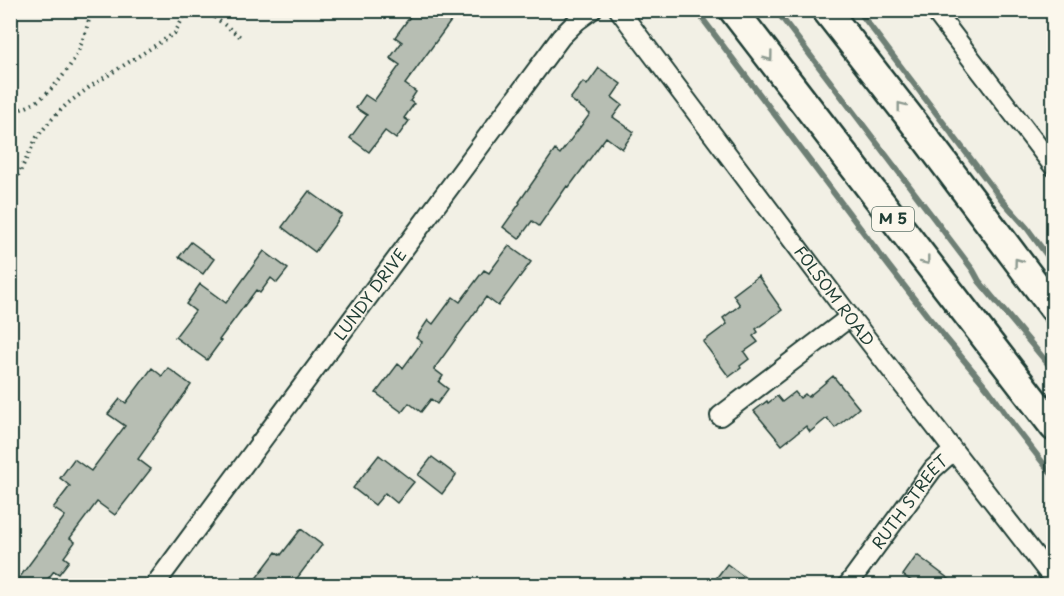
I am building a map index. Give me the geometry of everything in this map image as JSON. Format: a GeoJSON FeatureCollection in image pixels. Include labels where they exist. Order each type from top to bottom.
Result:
{"type":"FeatureCollection","features":[{"type":"Feature","properties":{"kind":"highway","name":"M 5"},"geometry":{"type":"LineString","coordinates":[[733,10],[1053,427]]}},
{"type":"Feature","properties":{"kind":"highway"},"geometry":{"type":"LineString","coordinates":[[826,10],[911,118],[1053,309]]}},
{"type":"Feature","properties":{"kind":"street","name":"LUNDY DRIVE"},"geometry":{"type":"LineString","coordinates":[[154,585],[561,37],[592,10]]}},
{"type":"Feature","properties":{"kind":"street","name":"FOLSOM ROAD"},"geometry":{"type":"LineString","coordinates":[[619,10],[850,317],[1053,580]]}},
{"type":"Feature","properties":{"kind":"street"},"geometry":{"type":"LineString","coordinates":[[934,10],[1053,168]]}},
{"type":"Feature","properties":{"kind":"street"},"geometry":{"type":"LineString","coordinates":[[720,416],[850,317]]}},
{"type":"Feature","properties":{"kind":"street","name":"RUTH STREET"},"geometry":{"type":"LineString","coordinates":[[847,585],[933,469],[953,451]]}},
{"type":"Feature","properties":{"kind":"path"},"geometry":{"type":"LineString","coordinates":[[10,114],[39,100],[65,73],[79,51],[91,10]]}},
{"type":"Feature","properties":{"kind":"path"},"geometry":{"type":"LineString","coordinates":[[10,192],[37,137],[51,120],[67,104],[91,86],[174,33],[186,10]]}},
{"type":"Feature","properties":{"kind":"path"},"geometry":{"type":"LineString","coordinates":[[205,10],[243,38]]}},
{"type":"Feature","properties":{"kind":"building"},"geometry":{"type":"Polygon","coordinates":[[[415,10],[459,10],[405,84],[416,92],[410,101],[414,104],[404,118],[409,121],[396,139],[385,131],[369,152],[350,138],[367,115],[356,108],[365,95],[374,101],[400,65],[390,58],[402,42],[395,37],[415,10]]]}},
{"type":"Feature","properties":{"kind":"building"},"geometry":{"type":"Polygon","coordinates":[[[599,68],[621,84],[612,97],[622,105],[613,117],[634,132],[622,149],[606,137],[539,226],[532,221],[519,239],[503,227],[555,150],[560,154],[590,114],[570,99],[583,82],[587,85],[599,68]]]}},
{"type":"Feature","properties":{"kind":"building"},"geometry":{"type":"Polygon","coordinates":[[[309,191],[342,215],[315,252],[282,227],[309,191]]]}},
{"type":"Feature","properties":{"kind":"building"},"geometry":{"type":"Polygon","coordinates":[[[191,242],[214,259],[203,274],[179,257],[191,242]]]}},
{"type":"Feature","properties":{"kind":"building"},"geometry":{"type":"Polygon","coordinates":[[[509,246],[531,262],[498,306],[486,297],[434,369],[443,376],[439,382],[448,389],[437,404],[431,399],[421,412],[409,403],[402,412],[376,393],[398,364],[403,368],[422,342],[416,338],[428,320],[433,324],[453,297],[460,302],[484,270],[489,273],[509,246]]]}},
{"type":"Feature","properties":{"kind":"building"},"geometry":{"type":"Polygon","coordinates":[[[264,251],[288,269],[277,283],[271,278],[260,293],[256,290],[207,360],[175,337],[195,311],[186,304],[200,284],[226,303],[264,251]]]}},
{"type":"Feature","properties":{"kind":"building"},"geometry":{"type":"Polygon","coordinates":[[[758,276],[782,310],[756,329],[758,332],[753,336],[758,342],[744,352],[749,359],[729,377],[703,342],[727,324],[723,318],[740,305],[733,295],[758,276]]]}},
{"type":"Feature","properties":{"kind":"building"},"geometry":{"type":"Polygon","coordinates":[[[152,368],[162,376],[168,368],[191,385],[138,459],[151,469],[115,515],[97,502],[70,538],[75,542],[64,557],[69,561],[59,574],[54,571],[43,585],[14,585],[65,516],[53,508],[70,486],[60,478],[74,459],[91,471],[125,426],[108,414],[120,399],[126,403],[152,368]]]}},
{"type":"Feature","properties":{"kind":"building"},"geometry":{"type":"Polygon","coordinates":[[[833,376],[859,408],[835,428],[827,418],[810,432],[806,426],[782,445],[754,411],[777,396],[782,402],[795,392],[800,398],[805,394],[808,397],[833,376]]]}},
{"type":"Feature","properties":{"kind":"building"},"geometry":{"type":"Polygon","coordinates":[[[379,455],[414,482],[397,503],[385,493],[375,505],[353,488],[379,455]]]}},
{"type":"Feature","properties":{"kind":"building"},"geometry":{"type":"Polygon","coordinates":[[[432,457],[456,475],[442,494],[418,475],[432,457]]]}},
{"type":"Feature","properties":{"kind":"building"},"geometry":{"type":"Polygon","coordinates":[[[301,529],[322,545],[292,585],[251,585],[276,552],[281,555],[301,529]]]}},
{"type":"Feature","properties":{"kind":"building"},"geometry":{"type":"Polygon","coordinates":[[[917,555],[957,585],[917,585],[903,575],[917,555]]]}},
{"type":"Feature","properties":{"kind":"building"},"geometry":{"type":"Polygon","coordinates":[[[727,564],[755,585],[711,585],[727,564]]]}},
{"type":"Feature","properties":{"kind":"waterway"},"geometry":{"type":"LineString","coordinates":[[696,10],[888,265],[988,389],[1054,477]]}},
{"type":"Feature","properties":{"kind":"waterway"},"geometry":{"type":"LineString","coordinates":[[776,10],[979,281],[1054,371]]}},
{"type":"Feature","properties":{"kind":"waterway"},"geometry":{"type":"LineString","coordinates":[[858,10],[1054,265]]}}]}
